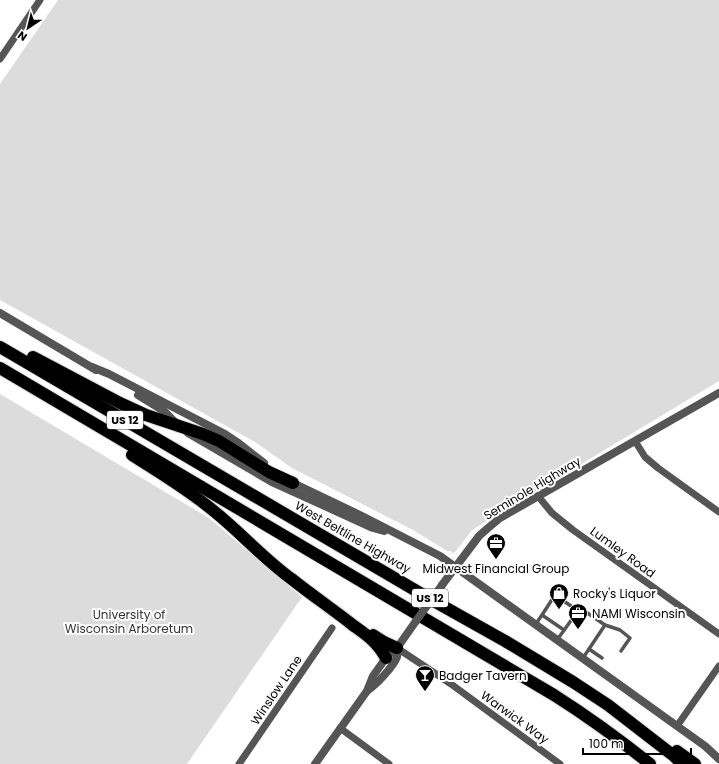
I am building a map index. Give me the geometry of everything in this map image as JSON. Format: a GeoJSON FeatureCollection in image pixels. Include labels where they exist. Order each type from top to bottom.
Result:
{"type":"FeatureCollection","features":[{"type":"Feature","properties":{"kind":"highway"},"geometry":{"type":"LineString","coordinates":[[0,340],[120,404],[146,416],[219,440],[269,472],[293,483]]}},
{"type":"Feature","properties":{"kind":"highway","name":"West Beltline Highway"},"geometry":{"type":"LineString","coordinates":[[0,347],[432,600],[506,641],[608,705],[674,756],[682,764]]}},
{"type":"Feature","properties":{"kind":"highway"},"geometry":{"type":"LineString","coordinates":[[4,370],[198,499],[230,524],[275,566],[377,645],[386,658]]}},
{"type":"Feature","properties":{"kind":"highway","name":"US 12"},"geometry":{"type":"LineString","coordinates":[[4,370],[569,704],[650,764]]}},
{"type":"Feature","properties":{"kind":"highway"},"geometry":{"type":"LineString","coordinates":[[338,614],[382,641],[397,648]]}},
{"type":"Feature","properties":{"kind":"highway"},"geometry":{"type":"LineString","coordinates":[[569,704],[637,764]]}},
{"type":"Feature","properties":{"kind":"highway"},"geometry":{"type":"LineString","coordinates":[[608,705],[695,764]]}},
{"type":"Feature","properties":{"kind":"street"},"geometry":{"type":"LineString","coordinates":[[0,59],[40,0]]}},
{"type":"Feature","properties":{"kind":"street"},"geometry":{"type":"LineString","coordinates":[[0,313],[164,411],[189,433],[272,482],[373,528],[395,533]]}},
{"type":"Feature","properties":{"kind":"street"},"geometry":{"type":"LineString","coordinates":[[92,367],[109,374],[225,434],[276,473],[293,483],[440,556],[705,746],[719,759]]}},
{"type":"Feature","properties":{"kind":"street","name":"Seminole Highway"},"geometry":{"type":"LineString","coordinates":[[315,764],[367,691],[372,679],[386,658],[397,648],[479,536],[500,518],[719,393]]}},
{"type":"Feature","properties":{"kind":"street"},"geometry":{"type":"LineString","coordinates":[[635,441],[645,457],[658,468],[719,512]]}},
{"type":"Feature","properties":{"kind":"street","name":"Lumley Road"},"geometry":{"type":"LineString","coordinates":[[538,496],[552,513],[573,530],[719,634]]}},
{"type":"Feature","properties":{"kind":"street","name":"Winslow Lane"},"geometry":{"type":"LineString","coordinates":[[239,764],[332,628]]}},
{"type":"Feature","properties":{"kind":"street","name":"Seminole Highway"},"geometry":{"type":"LineString","coordinates":[[367,691],[376,684],[394,661],[397,656],[397,648]]}},
{"type":"Feature","properties":{"kind":"street","name":"Warwick Way"},"geometry":{"type":"LineString","coordinates":[[397,648],[450,684],[560,764]]}},
{"type":"Feature","properties":{"kind":"street"},"geometry":{"type":"LineString","coordinates":[[677,726],[719,666]]}},
{"type":"Feature","properties":{"kind":"street"},"geometry":{"type":"LineString","coordinates":[[340,728],[389,764]]}},
{"type":"Feature","properties":{"kind":"lane"},"geometry":{"type":"LineString","coordinates":[[535,625],[555,595],[571,606]]}},
{"type":"Feature","properties":{"kind":"lane"},"geometry":{"type":"LineString","coordinates":[[557,640],[580,608],[605,625],[620,630],[630,638],[621,651]]}},
{"type":"Feature","properties":{"kind":"lane"},"geometry":{"type":"LineString","coordinates":[[542,615],[564,630]]}},
{"type":"Feature","properties":{"kind":"lane"},"geometry":{"type":"LineString","coordinates":[[582,658],[605,625]]}},
{"type":"Feature","properties":{"kind":"lane"},"geometry":{"type":"LineString","coordinates":[[589,649],[602,658]]}},
{"type":"Feature","properties":{"kind":"green space"},"geometry":{"type":"Polygon","coordinates":[[[58,0],[719,0],[719,381],[472,530],[453,553],[447,551],[413,530],[292,468],[255,442],[0,300],[0,84],[58,0]]]}},
{"type":"Feature","properties":{"kind":"green space","name":"University of Wisconsin Arboretum"},"geometry":{"type":"Polygon","coordinates":[[[0,394],[209,518],[302,597],[187,764],[0,764],[0,394]]]}},
{"type":"Feature","properties":{"kind":"place","name":"Midwest Financial Group"},"geometry":{"type":"Point","coordinates":[496,560]}},
{"type":"Feature","properties":{"kind":"place","name":"Rocky's Liquor"},"geometry":{"type":"Point","coordinates":[559,610]}},
{"type":"Feature","properties":{"kind":"place","name":"NAMI Wisconsin"},"geometry":{"type":"Point","coordinates":[578,630]}},
{"type":"Feature","properties":{"kind":"place","name":"Badger Tavern"},"geometry":{"type":"Point","coordinates":[425,692]}}]}
